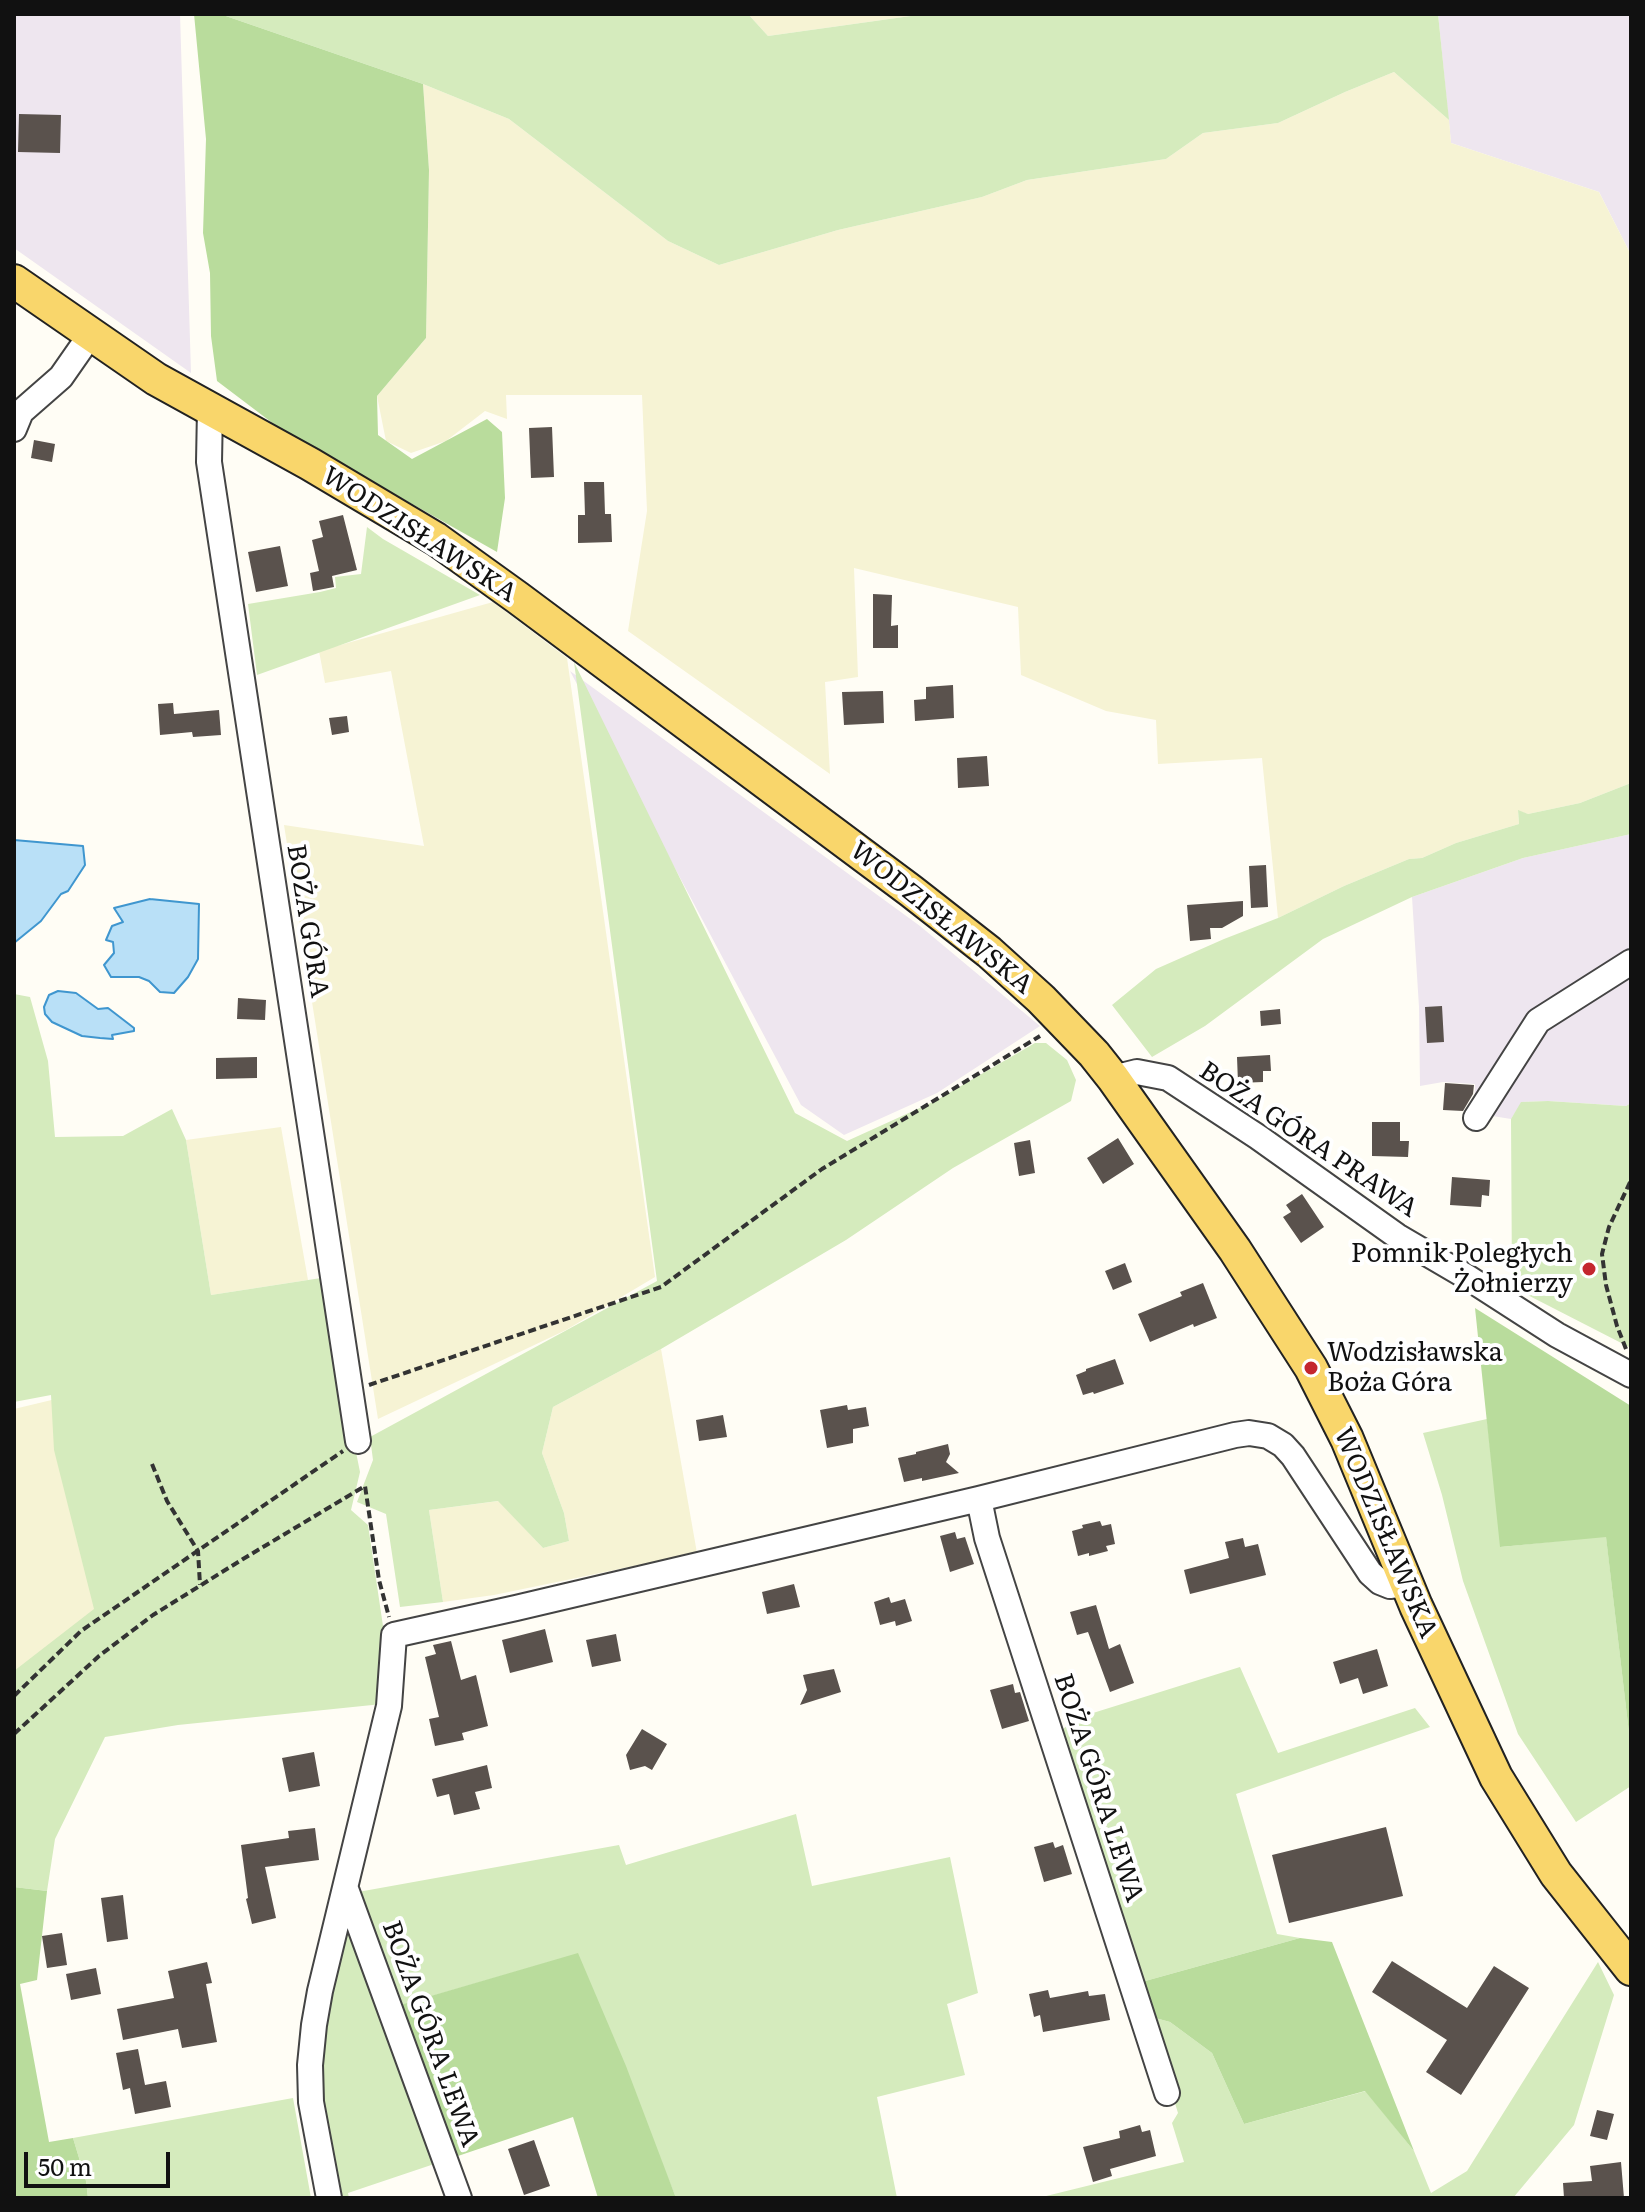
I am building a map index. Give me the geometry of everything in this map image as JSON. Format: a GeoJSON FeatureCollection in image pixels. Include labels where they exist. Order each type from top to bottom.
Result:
{"type":"FeatureCollection","features":[{"type":"Feature","properties":{"kind":"main road","name":"WODZISŁAWSKA"},"geometry":{"type":"LineString","coordinates":[[14,281],[156,379],[310,464],[436,539],[922,899],[1000,961],[1094,1054],[1235,1250],[1311,1368],[1347,1439],[1406,1584],[1496,1777],[1556,1874],[1631,1969]]}},
{"type":"Feature","properties":{"kind":"street"},"geometry":{"type":"LineString","coordinates":[[14,429],[21,412],[61,377],[91,334]]}},
{"type":"Feature","properties":{"kind":"street","name":"BOŻA GÓRA"},"geometry":{"type":"LineString","coordinates":[[210,409],[209,462],[358,1441]]}},
{"type":"Feature","properties":{"kind":"street"},"geometry":{"type":"LineString","coordinates":[[1476,1118],[1538,1021],[1631,962]]}},
{"type":"Feature","properties":{"kind":"street","name":"BOŻA GÓRA PRAWA"},"geometry":{"type":"LineString","coordinates":[[1113,1078],[1137,1072],[1168,1078],[1258,1137],[1397,1236],[1557,1335],[1631,1375]]}},
{"type":"Feature","properties":{"kind":"street"},"geometry":{"type":"LineString","coordinates":[[329,2198],[311,2102],[310,2065],[314,2025],[389,1706],[394,1635],[1249,1433],[1268,1436],[1293,1456],[1370,1573],[1390,1586],[1406,1584]]}},
{"type":"Feature","properties":{"kind":"street","name":"BOŻA GÓRA LEWA"},"geometry":{"type":"LineString","coordinates":[[979,1499],[987,1538],[1167,2093]]}},
{"type":"Feature","properties":{"kind":"street","name":"BOŻA GÓRA LEWA"},"geometry":{"type":"LineString","coordinates":[[346,1889],[459,2198]]}},
{"type":"Feature","properties":{"kind":"path"},"geometry":{"type":"LineString","coordinates":[[363,1387],[661,1287],[822,1169],[1063,1022]]}},
{"type":"Feature","properties":{"kind":"path"},"geometry":{"type":"LineString","coordinates":[[1626,1350],[1606,1285],[1602,1254],[1609,1227],[1631,1180]]}},
{"type":"Feature","properties":{"kind":"path"},"geometry":{"type":"LineString","coordinates":[[14,1696],[81,1631],[358,1441]]}},
{"type":"Feature","properties":{"kind":"path"},"geometry":{"type":"LineString","coordinates":[[152,1464],[167,1501],[198,1551],[200,1585]]}},
{"type":"Feature","properties":{"kind":"path"},"geometry":{"type":"LineString","coordinates":[[14,1734],[99,1656],[153,1615],[365,1486],[379,1580],[394,1635]]}},
{"type":"Feature","properties":{"kind":"shaded area"},"geometry":{"type":"Polygon","coordinates":[[[14,14],[180,14],[191,373],[14,248],[14,14]]]}},
{"type":"Feature","properties":{"kind":"shaded area"},"geometry":{"type":"Polygon","coordinates":[[[748,14],[925,14],[768,36],[748,14]]]}},
{"type":"Feature","properties":{"kind":"shaded area"},"geometry":{"type":"Polygon","coordinates":[[[1438,14],[1631,14],[1631,255],[1599,192],[1451,143],[1438,14]]]}},
{"type":"Feature","properties":{"kind":"shaded area"},"geometry":{"type":"Polygon","coordinates":[[[1394,72],[1449,120],[1451,143],[1599,192],[1631,255],[1631,783],[1580,803],[1528,814],[1518,811],[1519,824],[1456,843],[1422,858],[1409,859],[1278,918],[1262,758],[1158,764],[1156,720],[1106,711],[1021,675],[1018,607],[854,568],[858,677],[825,682],[830,774],[628,631],[647,511],[642,395],[506,395],[507,419],[485,411],[446,441],[411,453],[386,441],[377,396],[426,338],[429,170],[423,84],[509,119],[668,241],[719,265],[838,230],[982,197],[1027,180],[1166,159],[1203,133],[1278,123],[1394,72]]]}},
{"type":"Feature","properties":{"kind":"shaded area"},"geometry":{"type":"Polygon","coordinates":[[[493,602],[567,658],[655,1277],[566,1330],[378,1419],[284,825],[424,846],[391,671],[325,683],[319,651],[493,602]]]}},
{"type":"Feature","properties":{"kind":"shaded area"},"geometry":{"type":"Polygon","coordinates":[[[570,671],[920,926],[1040,1026],[937,1093],[844,1135],[801,1105],[570,671]]]}},
{"type":"Feature","properties":{"kind":"shaded area"},"geometry":{"type":"Polygon","coordinates":[[[1631,834],[1631,1103],[1626,1106],[1522,1102],[1511,1119],[1474,1113],[1475,1084],[1443,1082],[1420,1086],[1412,897],[1523,858],[1631,834]]]}},
{"type":"Feature","properties":{"kind":"shaded area"},"geometry":{"type":"Polygon","coordinates":[[[281,1127],[308,1280],[211,1295],[186,1140],[281,1127]]]}},
{"type":"Feature","properties":{"kind":"shaded area"},"geometry":{"type":"Polygon","coordinates":[[[661,1349],[697,1553],[494,1595],[443,1602],[429,1510],[499,1501],[543,1548],[569,1541],[564,1513],[542,1453],[553,1407],[661,1349]]]}},
{"type":"Feature","properties":{"kind":"shaded area"},"geometry":{"type":"Polygon","coordinates":[[[60,1398],[105,1600],[14,1687],[14,1409],[60,1398]]]}},
{"type":"Feature","properties":{"kind":"green space"},"geometry":{"type":"Polygon","coordinates":[[[194,14],[220,14],[423,84],[429,170],[426,338],[377,396],[378,435],[412,459],[487,419],[502,432],[505,498],[497,552],[283,431],[217,381],[211,336],[210,273],[203,233],[206,139],[194,14]]]}},
{"type":"Feature","properties":{"kind":"green space"},"geometry":{"type":"Polygon","coordinates":[[[220,14],[748,14],[768,36],[925,14],[1438,14],[1449,120],[1394,72],[1278,123],[1203,133],[1166,159],[1027,180],[982,197],[838,230],[719,265],[668,241],[509,119],[423,84],[220,14]]]}},
{"type":"Feature","properties":{"kind":"green space"},"geometry":{"type":"Polygon","coordinates":[[[367,527],[480,595],[257,675],[248,604],[336,588],[335,577],[361,574],[367,527]]]}},
{"type":"Feature","properties":{"kind":"green space"},"geometry":{"type":"Polygon","coordinates":[[[574,662],[795,1113],[847,1141],[935,1101],[1035,1043],[1046,1043],[1067,1060],[1076,1080],[1071,1101],[953,1168],[846,1240],[661,1349],[553,1407],[542,1453],[564,1513],[569,1541],[543,1548],[498,1501],[429,1510],[443,1602],[400,1607],[386,1514],[357,1502],[373,1460],[370,1437],[657,1281],[574,662]]]}},
{"type":"Feature","properties":{"kind":"green space"},"geometry":{"type":"Polygon","coordinates":[[[1631,783],[1631,834],[1523,858],[1412,897],[1323,939],[1205,1026],[1152,1057],[1112,1005],[1156,969],[1409,859],[1422,858],[1456,843],[1519,824],[1518,810],[1528,814],[1580,803],[1631,783]]]}},
{"type":"Feature","properties":{"kind":"green space"},"geometry":{"type":"Polygon","coordinates":[[[14,994],[30,997],[48,1061],[55,1137],[123,1136],[172,1109],[186,1140],[211,1295],[321,1278],[360,1472],[351,1510],[368,1525],[387,1653],[382,1704],[178,1725],[105,1737],[55,1839],[47,1891],[14,1887],[14,1671],[94,1609],[54,1450],[51,1395],[14,1402],[14,994]]]}},
{"type":"Feature","properties":{"kind":"green space"},"geometry":{"type":"Polygon","coordinates":[[[1521,1102],[1626,1106],[1631,1103],[1631,1348],[1512,1287],[1511,1119],[1521,1102]]]}},
{"type":"Feature","properties":{"kind":"green space"},"geometry":{"type":"Polygon","coordinates":[[[1475,1308],[1631,1406],[1631,1750],[1606,1537],[1500,1547],[1475,1308]]]}},
{"type":"Feature","properties":{"kind":"green space"},"geometry":{"type":"Polygon","coordinates":[[[1487,1419],[1501,1547],[1606,1536],[1631,1750],[1631,1786],[1576,1822],[1518,1734],[1463,1581],[1423,1433],[1487,1419]]]}},
{"type":"Feature","properties":{"kind":"green space"},"geometry":{"type":"Polygon","coordinates":[[[1240,1667],[1278,1753],[1415,1708],[1430,1727],[1236,1794],[1277,1934],[1300,1938],[1138,1983],[1063,1729],[1077,1718],[1240,1667]]]}},
{"type":"Feature","properties":{"kind":"green space"},"geometry":{"type":"Polygon","coordinates":[[[796,1814],[812,1886],[950,1857],[978,1993],[947,2004],[965,2075],[877,2097],[897,2198],[676,2198],[577,1954],[401,2005],[455,2157],[348,2193],[349,2198],[335,2198],[315,2076],[345,1913],[358,1892],[619,1845],[626,1865],[796,1814]]]}},
{"type":"Feature","properties":{"kind":"green space"},"geometry":{"type":"Polygon","coordinates":[[[14,1887],[47,1891],[37,1980],[20,1984],[49,2142],[73,2138],[88,2198],[14,2198],[14,1887]]]}},
{"type":"Feature","properties":{"kind":"green space"},"geometry":{"type":"Polygon","coordinates":[[[1300,1938],[1332,1942],[1414,2151],[1365,2091],[1244,2124],[1212,2053],[1170,2022],[1148,2016],[1138,1983],[1300,1938]]]}},
{"type":"Feature","properties":{"kind":"green space"},"geometry":{"type":"Polygon","coordinates":[[[578,1953],[626,2066],[676,2198],[598,2198],[573,2117],[455,2157],[400,2005],[578,1953]]]}},
{"type":"Feature","properties":{"kind":"green space"},"geometry":{"type":"Polygon","coordinates":[[[1598,1962],[1614,1995],[1574,2125],[1513,2198],[1038,2198],[1184,2162],[1172,2123],[1178,2113],[1148,2016],[1170,2022],[1212,2053],[1244,2124],[1366,2091],[1414,2151],[1431,2193],[1467,2171],[1598,1962]]]}},
{"type":"Feature","properties":{"kind":"green space"},"geometry":{"type":"Polygon","coordinates":[[[293,2098],[311,2198],[88,2198],[73,2138],[293,2098]]]}},
{"type":"Feature","properties":{"kind":"water"},"geometry":{"type":"Polygon","coordinates":[[[14,840],[83,846],[85,865],[68,891],[61,894],[41,921],[14,943],[14,840]]]}},
{"type":"Feature","properties":{"kind":"water"},"geometry":{"type":"Polygon","coordinates":[[[150,899],[199,904],[198,959],[174,993],[160,992],[149,981],[139,977],[111,977],[104,965],[114,953],[113,942],[106,940],[112,926],[123,922],[114,908],[150,899]]]}},
{"type":"Feature","properties":{"kind":"water"},"geometry":{"type":"Polygon","coordinates":[[[58,991],[76,993],[98,1009],[108,1008],[134,1031],[112,1035],[113,1039],[100,1038],[82,1036],[52,1022],[45,1014],[44,1007],[49,995],[58,991]]]}},
{"type":"Feature","properties":{"kind":"building"},"geometry":{"type":"Polygon","coordinates":[[[19,114],[61,115],[60,153],[18,152],[19,114]]]}},
{"type":"Feature","properties":{"kind":"building"},"geometry":{"type":"Polygon","coordinates":[[[552,427],[554,477],[531,478],[529,428],[552,427]]]}},
{"type":"Feature","properties":{"kind":"building"},"geometry":{"type":"Polygon","coordinates":[[[34,440],[55,444],[52,462],[31,458],[34,440]]]}},
{"type":"Feature","properties":{"kind":"building"},"geometry":{"type":"Polygon","coordinates":[[[584,482],[604,482],[605,514],[611,514],[612,542],[578,543],[578,515],[585,515],[584,482]]]}},
{"type":"Feature","properties":{"kind":"building"},"geometry":{"type":"Polygon","coordinates":[[[343,515],[357,570],[332,576],[334,587],[313,591],[310,573],[319,571],[312,540],[323,537],[319,521],[343,515]]]}},
{"type":"Feature","properties":{"kind":"building"},"geometry":{"type":"Polygon","coordinates":[[[280,546],[288,586],[256,592],[248,552],[280,546]]]}},
{"type":"Feature","properties":{"kind":"building"},"geometry":{"type":"Polygon","coordinates":[[[873,594],[892,595],[891,626],[898,625],[898,648],[873,648],[873,594]]]}},
{"type":"Feature","properties":{"kind":"building"},"geometry":{"type":"Polygon","coordinates":[[[953,685],[954,718],[915,721],[914,700],[926,699],[926,687],[953,685]]]}},
{"type":"Feature","properties":{"kind":"building"},"geometry":{"type":"Polygon","coordinates":[[[883,691],[884,723],[844,725],[842,692],[883,691]]]}},
{"type":"Feature","properties":{"kind":"building"},"geometry":{"type":"Polygon","coordinates":[[[173,703],[174,714],[219,710],[221,735],[193,737],[192,732],[160,735],[158,704],[173,703]]]}},
{"type":"Feature","properties":{"kind":"building"},"geometry":{"type":"Polygon","coordinates":[[[347,716],[349,732],[332,735],[329,718],[347,716]]]}},
{"type":"Feature","properties":{"kind":"building"},"geometry":{"type":"Polygon","coordinates":[[[987,756],[989,786],[958,788],[957,758],[987,756]]]}},
{"type":"Feature","properties":{"kind":"building"},"geometry":{"type":"Polygon","coordinates":[[[1266,865],[1268,907],[1251,908],[1249,866],[1266,865]]]}},
{"type":"Feature","properties":{"kind":"building"},"geometry":{"type":"Polygon","coordinates":[[[1243,901],[1243,916],[1222,928],[1210,928],[1211,939],[1190,941],[1187,905],[1243,901]]]}},
{"type":"Feature","properties":{"kind":"building"},"geometry":{"type":"Polygon","coordinates":[[[238,998],[266,1000],[265,1020],[237,1019],[238,998]]]}},
{"type":"Feature","properties":{"kind":"building"},"geometry":{"type":"Polygon","coordinates":[[[1442,1006],[1444,1042],[1427,1043],[1425,1007],[1442,1006]]]}},
{"type":"Feature","properties":{"kind":"building"},"geometry":{"type":"Polygon","coordinates":[[[1280,1009],[1281,1024],[1261,1026],[1260,1011],[1280,1009]]]}},
{"type":"Feature","properties":{"kind":"building"},"geometry":{"type":"Polygon","coordinates":[[[1270,1055],[1271,1071],[1263,1071],[1263,1082],[1238,1083],[1237,1057],[1270,1055]]]}},
{"type":"Feature","properties":{"kind":"building"},"geometry":{"type":"Polygon","coordinates":[[[257,1057],[257,1078],[216,1079],[216,1058],[257,1057]]]}},
{"type":"Feature","properties":{"kind":"building"},"geometry":{"type":"Polygon","coordinates":[[[1445,1083],[1474,1085],[1473,1094],[1463,1111],[1443,1110],[1445,1083]]]}},
{"type":"Feature","properties":{"kind":"building"},"geometry":{"type":"Polygon","coordinates":[[[1372,1122],[1400,1122],[1400,1141],[1409,1141],[1408,1157],[1372,1156],[1372,1122]]]}},
{"type":"Feature","properties":{"kind":"building"},"geometry":{"type":"Polygon","coordinates":[[[1118,1138],[1134,1164],[1103,1184],[1087,1158],[1118,1138]]]}},
{"type":"Feature","properties":{"kind":"building"},"geometry":{"type":"Polygon","coordinates":[[[1030,1140],[1035,1173],[1019,1176],[1014,1143],[1030,1140]]]}},
{"type":"Feature","properties":{"kind":"building"},"geometry":{"type":"Polygon","coordinates":[[[1452,1177],[1490,1180],[1489,1196],[1482,1195],[1481,1207],[1450,1205],[1452,1177]]]}},
{"type":"Feature","properties":{"kind":"building"},"geometry":{"type":"Polygon","coordinates":[[[1302,1194],[1324,1227],[1301,1243],[1283,1217],[1291,1212],[1286,1205],[1302,1194]]]}},
{"type":"Feature","properties":{"kind":"building"},"geometry":{"type":"Polygon","coordinates":[[[1125,1263],[1132,1282],[1113,1290],[1105,1271],[1125,1263]]]}},
{"type":"Feature","properties":{"kind":"building"},"geometry":{"type":"Polygon","coordinates":[[[1203,1283],[1217,1318],[1194,1327],[1193,1324],[1150,1342],[1138,1314],[1182,1296],[1180,1292],[1203,1283]]]}},
{"type":"Feature","properties":{"kind":"building"},"geometry":{"type":"Polygon","coordinates":[[[1115,1359],[1124,1384],[1083,1395],[1076,1375],[1115,1359]]]}},
{"type":"Feature","properties":{"kind":"building"},"geometry":{"type":"Polygon","coordinates":[[[847,1405],[848,1410],[866,1407],[869,1426],[853,1429],[853,1443],[827,1448],[820,1410],[847,1405]]]}},
{"type":"Feature","properties":{"kind":"building"},"geometry":{"type":"Polygon","coordinates":[[[723,1415],[727,1437],[699,1441],[696,1420],[723,1415]]]}},
{"type":"Feature","properties":{"kind":"building"},"geometry":{"type":"Polygon","coordinates":[[[948,1444],[950,1454],[946,1462],[959,1473],[904,1482],[898,1458],[948,1444]]]}},
{"type":"Feature","properties":{"kind":"building"},"geometry":{"type":"Polygon","coordinates":[[[1100,1521],[1102,1526],[1111,1524],[1115,1544],[1106,1546],[1108,1551],[1078,1556],[1072,1531],[1100,1521]]]}},
{"type":"Feature","properties":{"kind":"building"},"geometry":{"type":"Polygon","coordinates":[[[955,1532],[957,1539],[965,1537],[974,1564],[950,1572],[940,1536],[955,1532]]]}},
{"type":"Feature","properties":{"kind":"building"},"geometry":{"type":"Polygon","coordinates":[[[1243,1538],[1245,1547],[1258,1544],[1266,1575],[1190,1594],[1184,1570],[1229,1558],[1225,1542],[1243,1538]]]}},
{"type":"Feature","properties":{"kind":"building"},"geometry":{"type":"Polygon","coordinates":[[[794,1584],[800,1607],[767,1614],[762,1592],[794,1584]]]}},
{"type":"Feature","properties":{"kind":"building"},"geometry":{"type":"Polygon","coordinates":[[[889,1597],[891,1603],[905,1599],[912,1621],[896,1626],[895,1621],[880,1625],[874,1602],[889,1597]]]}},
{"type":"Feature","properties":{"kind":"building"},"geometry":{"type":"Polygon","coordinates":[[[1096,1605],[1109,1649],[1120,1644],[1134,1683],[1110,1692],[1088,1632],[1077,1635],[1070,1612],[1096,1605]]]}},
{"type":"Feature","properties":{"kind":"building"},"geometry":{"type":"Polygon","coordinates":[[[545,1629],[553,1662],[510,1673],[502,1640],[545,1629]]]}},
{"type":"Feature","properties":{"kind":"building"},"geometry":{"type":"Polygon","coordinates":[[[616,1634],[621,1661],[592,1667],[586,1640],[616,1634]]]}},
{"type":"Feature","properties":{"kind":"building"},"geometry":{"type":"Polygon","coordinates":[[[451,1641],[461,1680],[476,1675],[488,1726],[462,1733],[464,1740],[435,1746],[429,1719],[439,1717],[425,1657],[436,1654],[433,1645],[451,1641]]]}},
{"type":"Feature","properties":{"kind":"building"},"geometry":{"type":"Polygon","coordinates":[[[1377,1649],[1388,1686],[1363,1694],[1358,1678],[1340,1684],[1333,1662],[1377,1649]]]}},
{"type":"Feature","properties":{"kind":"building"},"geometry":{"type":"Polygon","coordinates":[[[834,1669],[841,1692],[800,1705],[807,1690],[803,1675],[834,1669]]]}},
{"type":"Feature","properties":{"kind":"building"},"geometry":{"type":"Polygon","coordinates":[[[1013,1684],[1015,1693],[1020,1692],[1029,1721],[1002,1729],[990,1690],[1013,1684]]]}},
{"type":"Feature","properties":{"kind":"building"},"geometry":{"type":"Polygon","coordinates":[[[642,1729],[667,1744],[652,1770],[645,1766],[630,1770],[626,1755],[642,1729]]]}},
{"type":"Feature","properties":{"kind":"building"},"geometry":{"type":"Polygon","coordinates":[[[314,1752],[320,1786],[289,1792],[282,1758],[314,1752]]]}},
{"type":"Feature","properties":{"kind":"building"},"geometry":{"type":"Polygon","coordinates":[[[487,1765],[492,1788],[475,1792],[480,1809],[454,1815],[449,1794],[437,1797],[432,1779],[487,1765]]]}},
{"type":"Feature","properties":{"kind":"building"},"geometry":{"type":"Polygon","coordinates":[[[1386,1827],[1403,1896],[1289,1923],[1272,1855],[1386,1827]]]}},
{"type":"Feature","properties":{"kind":"building"},"geometry":{"type":"Polygon","coordinates":[[[315,1828],[319,1860],[265,1867],[276,1918],[252,1924],[246,1899],[241,1845],[289,1838],[288,1831],[315,1828]]]}},
{"type":"Feature","properties":{"kind":"building"},"geometry":{"type":"Polygon","coordinates":[[[1053,1842],[1055,1848],[1063,1845],[1072,1874],[1044,1882],[1034,1847],[1053,1842]]]}},
{"type":"Feature","properties":{"kind":"building"},"geometry":{"type":"Polygon","coordinates":[[[123,1895],[128,1939],[107,1942],[101,1898],[123,1895]]]}},
{"type":"Feature","properties":{"kind":"building"},"geometry":{"type":"Polygon","coordinates":[[[62,1933],[67,1965],[47,1968],[42,1936],[62,1933]]]}},
{"type":"Feature","properties":{"kind":"building"},"geometry":{"type":"Polygon","coordinates":[[[1392,1961],[1467,2008],[1494,1966],[1529,1988],[1461,2095],[1426,2072],[1447,2040],[1372,1992],[1392,1961]]]}},
{"type":"Feature","properties":{"kind":"building"},"geometry":{"type":"Polygon","coordinates":[[[207,1962],[212,1983],[206,1984],[217,2042],[182,2048],[178,2029],[123,2040],[117,2009],[174,1998],[168,1971],[207,1962]]]}},
{"type":"Feature","properties":{"kind":"building"},"geometry":{"type":"Polygon","coordinates":[[[96,1968],[101,1994],[71,2000],[66,1974],[96,1968]]]}},
{"type":"Feature","properties":{"kind":"building"},"geometry":{"type":"Polygon","coordinates":[[[1048,1990],[1050,1998],[1088,1991],[1089,1996],[1105,1994],[1110,2020],[1043,2032],[1040,2015],[1034,2017],[1029,1994],[1048,1990]]]}},
{"type":"Feature","properties":{"kind":"building"},"geometry":{"type":"Polygon","coordinates":[[[138,2049],[145,2085],[166,2081],[171,2107],[135,2114],[130,2088],[123,2090],[116,2053],[138,2049]]]}},
{"type":"Feature","properties":{"kind":"building"},"geometry":{"type":"Polygon","coordinates":[[[1597,2110],[1614,2114],[1607,2140],[1590,2136],[1597,2110]]]}},
{"type":"Feature","properties":{"kind":"building"},"geometry":{"type":"Polygon","coordinates":[[[1140,2125],[1142,2132],[1150,2130],[1156,2156],[1110,2169],[1112,2176],[1093,2182],[1083,2147],[1120,2138],[1119,2131],[1140,2125]]]}},
{"type":"Feature","properties":{"kind":"building"},"geometry":{"type":"Polygon","coordinates":[[[534,2140],[550,2186],[524,2195],[508,2149],[534,2140]]]}},
{"type":"Feature","properties":{"kind":"building"},"geometry":{"type":"Polygon","coordinates":[[[1621,2162],[1624,2198],[1564,2198],[1563,2183],[1592,2181],[1590,2166],[1621,2162]]]}},
{"type":"Feature","properties":{"kind":"place","name":"Pomnik Poległych Żołnierzy"},"geometry":{"type":"Point","coordinates":[1589,1269]}},
{"type":"Feature","properties":{"kind":"place","name":"Wodzisławska Boża Góra"},"geometry":{"type":"Point","coordinates":[1311,1368]}}]}
